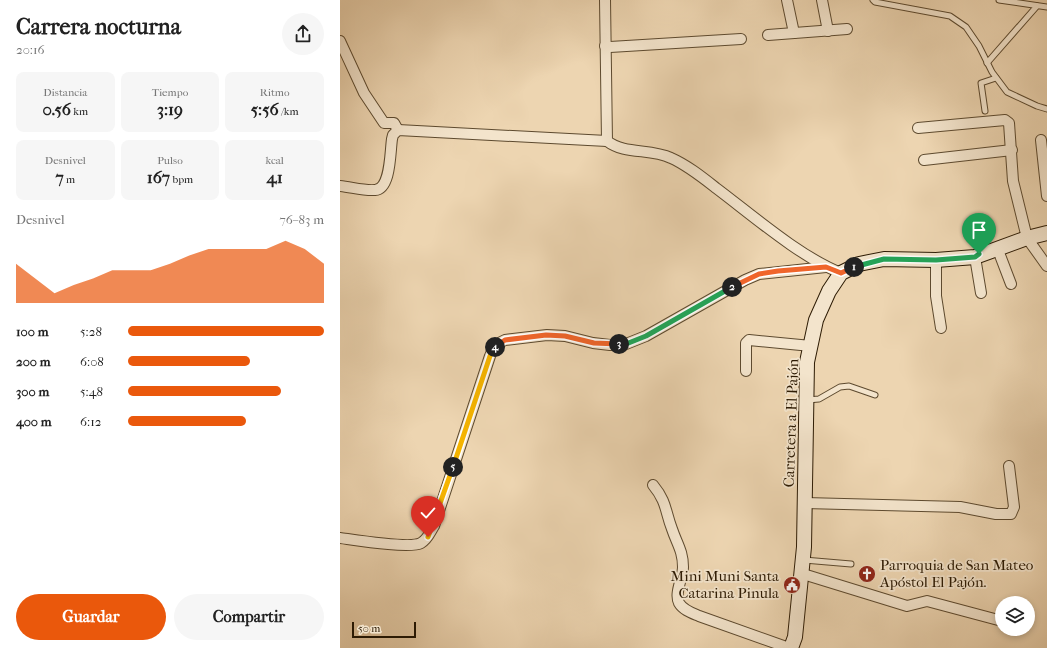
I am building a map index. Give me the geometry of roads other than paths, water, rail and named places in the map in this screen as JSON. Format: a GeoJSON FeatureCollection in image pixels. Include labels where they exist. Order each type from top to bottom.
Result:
{"type":"FeatureCollection","features":[{"type":"Feature","properties":{"kind":"street"},"geometry":{"type":"LineString","coordinates":[[606,0],[605,46],[607,141]]}},
{"type":"Feature","properties":{"kind":"street"},"geometry":{"type":"LineString","coordinates":[[787,0],[794,33]]}},
{"type":"Feature","properties":{"kind":"street"},"geometry":{"type":"LineString","coordinates":[[822,0],[828,31]]}},
{"type":"Feature","properties":{"kind":"street"},"geometry":{"type":"LineString","coordinates":[[768,35],[847,29]]}},
{"type":"Feature","properties":{"kind":"street"},"geometry":{"type":"LineString","coordinates":[[605,46],[610,47],[741,39]]}},
{"type":"Feature","properties":{"kind":"street"},"geometry":{"type":"LineString","coordinates":[[340,41],[371,106],[384,123],[394,123],[398,130]]}},
{"type":"Feature","properties":{"kind":"street"},"geometry":{"type":"LineString","coordinates":[[918,128],[1005,120],[1009,123],[1013,181],[1027,238],[1047,266]]}},
{"type":"Feature","properties":{"kind":"street"},"geometry":{"type":"LineString","coordinates":[[340,186],[374,190],[382,186],[387,178],[393,135],[398,130],[607,141],[620,148],[653,152],[670,157],[690,168],[788,241],[826,267],[841,273],[859,264],[884,259],[936,260],[975,257],[998,250],[1027,238],[1047,233]]}},
{"type":"Feature","properties":{"kind":"street"},"geometry":{"type":"LineString","coordinates":[[1041,140],[1047,196]]}},
{"type":"Feature","properties":{"kind":"street"},"geometry":{"type":"LineString","coordinates":[[924,160],[1012,150]]}},
{"type":"Feature","properties":{"kind":"street"},"geometry":{"type":"LineString","coordinates":[[998,250],[1011,284]]}},
{"type":"Feature","properties":{"kind":"street"},"geometry":{"type":"LineString","coordinates":[[975,257],[981,293]]}},
{"type":"Feature","properties":{"kind":"street"},"geometry":{"type":"LineString","coordinates":[[936,260],[936,296],[941,328]]}},
{"type":"Feature","properties":{"kind":"street"},"geometry":{"type":"LineString","coordinates":[[340,538],[408,545],[420,544],[428,537],[434,526],[490,356],[499,343],[505,340],[546,335],[565,336],[599,344],[626,344],[646,336],[744,280],[759,274],[826,267]]}},
{"type":"Feature","properties":{"kind":"street","name":"Carretera a El Pajón"},"geometry":{"type":"LineString","coordinates":[[790,648],[795,637],[804,560],[807,362],[816,320],[822,305],[841,273]]}},
{"type":"Feature","properties":{"kind":"street"},"geometry":{"type":"LineString","coordinates":[[746,372],[746,343],[749,340],[811,346]]}},
{"type":"Feature","properties":{"kind":"street"},"geometry":{"type":"LineString","coordinates":[[806,503],[960,507],[996,514],[1011,514],[1014,506],[1009,466]]}},
{"type":"Feature","properties":{"kind":"street"},"geometry":{"type":"LineString","coordinates":[[653,485],[666,504],[673,531],[680,545],[683,570],[677,598],[685,610],[790,648]]}},
{"type":"Feature","properties":{"kind":"street"},"geometry":{"type":"LineString","coordinates":[[803,574],[907,606],[927,601],[995,619]]}},
{"type":"Feature","properties":{"kind":"lane"},"geometry":{"type":"LineString","coordinates":[[874,0],[882,4],[950,16],[966,27],[996,78],[1007,92],[1047,109]]}},
{"type":"Feature","properties":{"kind":"lane"},"geometry":{"type":"LineString","coordinates":[[999,0],[1047,7]]}},
{"type":"Feature","properties":{"kind":"lane"},"geometry":{"type":"LineString","coordinates":[[987,63],[1037,6]]}},
{"type":"Feature","properties":{"kind":"lane"},"geometry":{"type":"LineString","coordinates":[[985,111],[981,83],[996,78]]}},
{"type":"Feature","properties":{"kind":"lane"},"geometry":{"type":"LineString","coordinates":[[806,400],[818,400],[840,387],[849,386],[875,395]]}},
{"type":"Feature","properties":{"kind":"lane"},"geometry":{"type":"LineString","coordinates":[[804,560],[851,564]]}},
{"type":"Feature","properties":{"kind":"place","name":"Parroquia de San Mateo Apóstol El Pajón."},"geometry":{"type":"Point","coordinates":[867,574]}},
{"type":"Feature","properties":{"kind":"place","name":"Mini Muni Santa Catarina Pinula"},"geometry":{"type":"Point","coordinates":[792,585]}}]}
